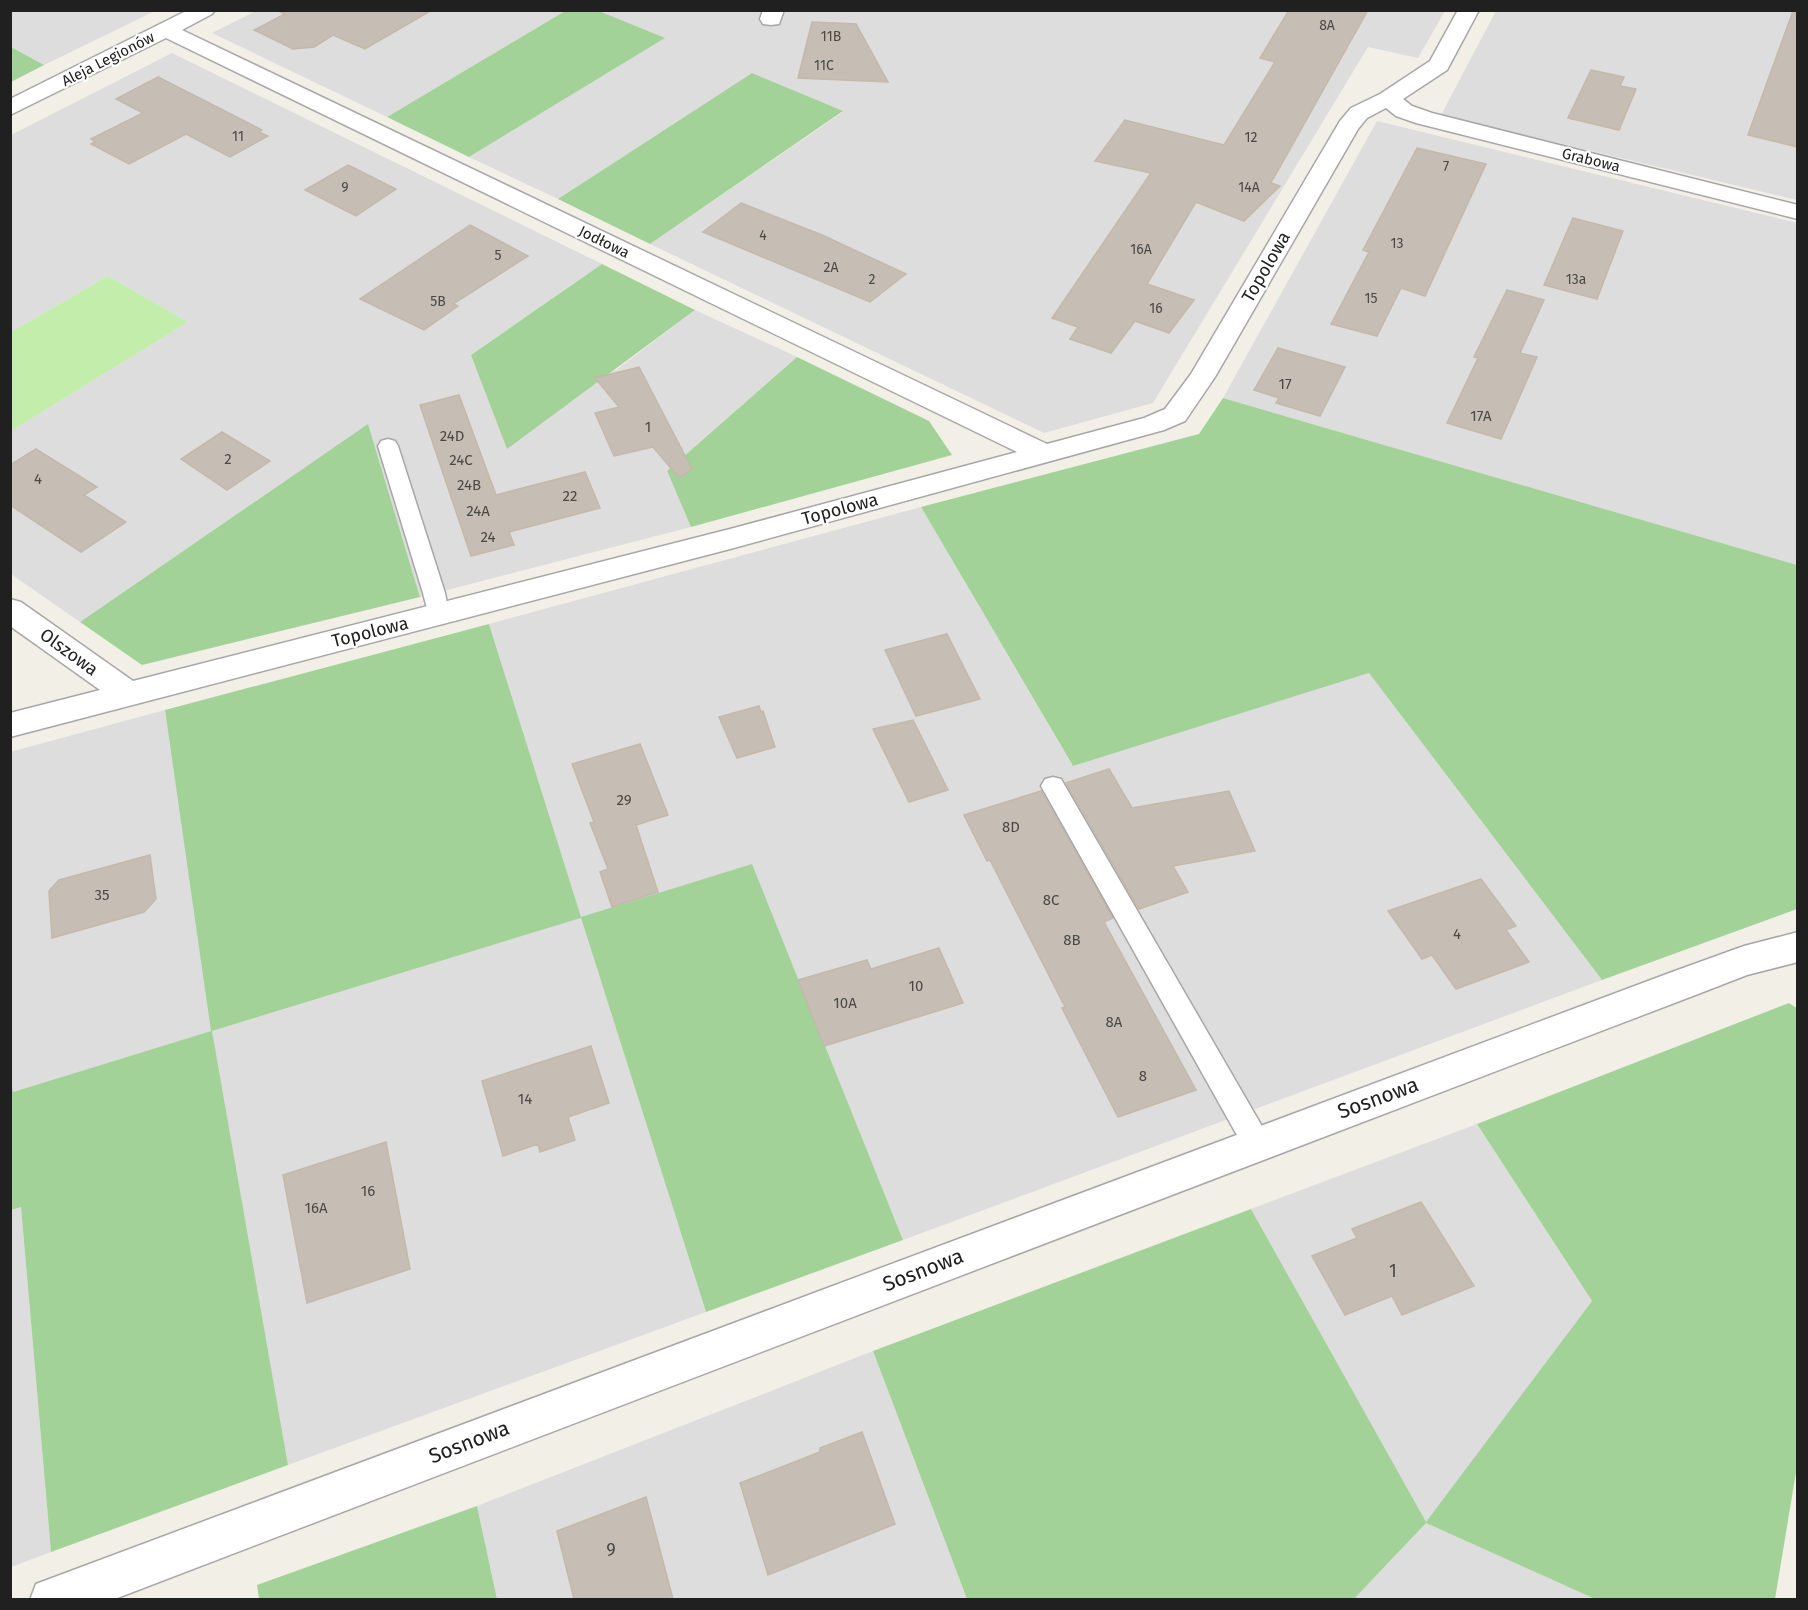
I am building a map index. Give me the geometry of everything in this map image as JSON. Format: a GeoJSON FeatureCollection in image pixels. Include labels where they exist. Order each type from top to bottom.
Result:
{"type":"FeatureCollection","features":[{"type":"Feature","properties":{"kind":"street","name":"Aleja Legionów"},"geometry":{"type":"LineString","coordinates":[[10,108],[205,10]]}},
{"type":"Feature","properties":{"kind":"street","name":"Topolowa"},"geometry":{"type":"LineString","coordinates":[[10,725],[730,539],[1154,423],[1174,415],[1202,377],[1348,126],[1359,113],[1388,99],[1439,66],[1469,10]]}},
{"type":"Feature","properties":{"kind":"street","name":"Jodłowa"},"geometry":{"type":"LineString","coordinates":[[166,30],[1042,453]]}},
{"type":"Feature","properties":{"kind":"street","name":"Grabowa"},"geometry":{"type":"LineString","coordinates":[[1388,99],[1404,111],[1424,118],[1797,212]]}},
{"type":"Feature","properties":{"kind":"street","name":"Olszowa"},"geometry":{"type":"LineString","coordinates":[[10,610],[128,694]]}},
{"type":"Feature","properties":{"kind":"street","name":"Sosnowa"},"geometry":{"type":"LineString","coordinates":[[52,1599],[1744,961],[1797,947]]}},
{"type":"Feature","properties":{"kind":"lane"},"geometry":{"type":"LineString","coordinates":[[388,446],[434,593],[438,614]]}},
{"type":"Feature","properties":{"kind":"lane"},"geometry":{"type":"LineString","coordinates":[[1053,786],[1257,1144]]}},
{"type":"Feature","properties":{"kind":"shaded area"},"geometry":{"type":"Polygon","coordinates":[[[10,11],[155,11],[44,65],[11,47],[10,11]]]}},
{"type":"Feature","properties":{"kind":"shaded area"},"geometry":{"type":"Polygon","coordinates":[[[256,11],[565,11],[387,117],[212,33],[256,11]]]}},
{"type":"Feature","properties":{"kind":"shaded area"},"geometry":{"type":"Polygon","coordinates":[[[599,11],[1445,11],[1418,58],[1368,47],[1153,403],[1044,433],[650,244],[843,112],[752,73],[558,199],[469,157],[664,38],[599,11]]]}},
{"type":"Feature","properties":{"kind":"shaded area"},"geometry":{"type":"Polygon","coordinates":[[[1496,11],[1797,11],[1797,200],[1441,115],[1496,11]]]}},
{"type":"Feature","properties":{"kind":"shaded area"},"geometry":{"type":"Polygon","coordinates":[[[172,53],[602,264],[471,355],[616,370],[695,310],[797,357],[667,471],[691,527],[420,597],[368,425],[80,622],[11,574],[11,431],[188,322],[108,276],[11,332],[11,135],[172,53]]]}},
{"type":"Feature","properties":{"kind":"shaded area"},"geometry":{"type":"Polygon","coordinates":[[[1377,121],[1797,223],[1797,565],[1223,398],[1377,121]]]}},
{"type":"Feature","properties":{"kind":"shaded area"},"geometry":{"type":"Polygon","coordinates":[[[921,507],[1072,765],[1369,673],[1602,980],[903,1240],[798,980],[581,918],[489,624],[921,507]]]}},
{"type":"Feature","properties":{"kind":"shaded area"},"geometry":{"type":"Polygon","coordinates":[[[165,710],[212,1031],[581,918],[706,1312],[288,1465],[211,1031],[13,1092],[10,1076],[10,752],[165,710]]]}},
{"type":"Feature","properties":{"kind":"shaded area"},"geometry":{"type":"Polygon","coordinates":[[[1477,1124],[1592,1301],[1426,1523],[1251,1209],[1477,1124]]]}},
{"type":"Feature","properties":{"kind":"shaded area"},"geometry":{"type":"Polygon","coordinates":[[[21,1207],[51,1552],[11,1567],[10,1210],[21,1207]]]}},
{"type":"Feature","properties":{"kind":"shaded area"},"geometry":{"type":"Polygon","coordinates":[[[873,1351],[967,1599],[497,1599],[477,1506],[873,1351]]]}},
{"type":"Feature","properties":{"kind":"shaded area"},"geometry":{"type":"Polygon","coordinates":[[[1426,1523],[1595,1599],[1354,1599],[1426,1523]]]}},
{"type":"Feature","properties":{"kind":"green space"},"geometry":{"type":"Polygon","coordinates":[[[565,11],[599,11],[665,38],[469,157],[387,117],[565,11]]]}},
{"type":"Feature","properties":{"kind":"green space"},"geometry":{"type":"Polygon","coordinates":[[[11,47],[44,65],[11,82],[11,47]]]}},
{"type":"Feature","properties":{"kind":"green space"},"geometry":{"type":"Polygon","coordinates":[[[752,73],[843,111],[650,244],[558,199],[752,73]]]}},
{"type":"Feature","properties":{"kind":"green space"},"geometry":{"type":"Polygon","coordinates":[[[602,264],[695,310],[507,449],[471,355],[602,264]]]}},
{"type":"Feature","properties":{"kind":"green space"},"geometry":{"type":"Polygon","coordinates":[[[108,276],[188,322],[11,431],[11,332],[108,276]]]}},
{"type":"Feature","properties":{"kind":"green space"},"geometry":{"type":"Polygon","coordinates":[[[797,357],[929,421],[952,455],[691,527],[667,471],[797,357]]]}},
{"type":"Feature","properties":{"kind":"green space"},"geometry":{"type":"Polygon","coordinates":[[[1223,398],[1797,565],[1797,909],[1602,980],[1369,673],[1073,766],[921,507],[1199,434],[1223,398]]]}},
{"type":"Feature","properties":{"kind":"green space"},"geometry":{"type":"Polygon","coordinates":[[[368,424],[420,597],[142,665],[80,622],[368,424]]]}},
{"type":"Feature","properties":{"kind":"green space"},"geometry":{"type":"Polygon","coordinates":[[[489,624],[581,917],[752,864],[903,1240],[706,1312],[581,918],[212,1031],[288,1465],[51,1552],[21,1207],[11,1210],[10,1076],[13,1092],[211,1031],[165,710],[489,624]]]}},
{"type":"Feature","properties":{"kind":"green space"},"geometry":{"type":"Polygon","coordinates":[[[1789,1003],[1798,1009],[1798,1460],[1775,1599],[1595,1599],[1426,1523],[1354,1599],[967,1599],[873,1351],[1251,1209],[1426,1522],[1592,1301],[1477,1124],[1789,1003]]]}},
{"type":"Feature","properties":{"kind":"green space"},"geometry":{"type":"Polygon","coordinates":[[[477,1506],[497,1599],[259,1599],[257,1585],[477,1506]]]}},
{"type":"Feature","properties":{"kind":"building"},"geometry":{"type":"Polygon","coordinates":[[[276,10],[432,10],[365,49],[333,35],[314,47],[293,49],[254,30],[285,14],[276,10]]]}},
{"type":"Feature","properties":{"kind":"building"},"geometry":{"type":"Polygon","coordinates":[[[1289,10],[1368,10],[1271,183],[1280,186],[1244,221],[1196,202],[1147,284],[1194,300],[1169,333],[1135,321],[1111,353],[1070,339],[1078,327],[1052,318],[1151,173],[1095,161],[1125,120],[1224,145],[1275,62],[1260,58],[1289,10]]]}},
{"type":"Feature","properties":{"kind":"building"},"geometry":{"type":"Polygon","coordinates":[[[1793,11],[1797,11],[1797,147],[1748,135],[1793,11]]]}},
{"type":"Feature","properties":{"kind":"building"},"geometry":{"type":"Polygon","coordinates":[[[812,22],[856,24],[888,82],[798,78],[812,22]]]}},
{"type":"Feature","properties":{"kind":"building"},"geometry":{"type":"Polygon","coordinates":[[[1591,70],[1624,77],[1620,86],[1636,89],[1619,130],[1568,118],[1591,70]]]}},
{"type":"Feature","properties":{"kind":"building"},"geometry":{"type":"Polygon","coordinates":[[[158,77],[262,130],[259,132],[268,136],[230,157],[186,134],[129,164],[91,144],[95,142],[91,139],[143,113],[116,99],[158,77]]]}},
{"type":"Feature","properties":{"kind":"building"},"geometry":{"type":"Polygon","coordinates":[[[1417,148],[1486,164],[1425,296],[1401,288],[1377,336],[1331,324],[1369,252],[1363,250],[1417,148]]]}},
{"type":"Feature","properties":{"kind":"building"},"geometry":{"type":"Polygon","coordinates":[[[348,165],[396,189],[356,216],[305,190],[348,165]]]}},
{"type":"Feature","properties":{"kind":"building"},"geometry":{"type":"Polygon","coordinates":[[[741,203],[822,235],[906,274],[870,302],[703,232],[741,203]]]}},
{"type":"Feature","properties":{"kind":"building"},"geometry":{"type":"Polygon","coordinates":[[[1573,218],[1623,231],[1597,299],[1544,285],[1573,218]]]}},
{"type":"Feature","properties":{"kind":"building"},"geometry":{"type":"Polygon","coordinates":[[[470,225],[528,256],[453,304],[458,306],[424,330],[360,299],[470,225]]]}},
{"type":"Feature","properties":{"kind":"building"},"geometry":{"type":"Polygon","coordinates":[[[1507,290],[1544,300],[1520,353],[1537,357],[1501,439],[1447,423],[1478,358],[1474,357],[1507,290]]]}},
{"type":"Feature","properties":{"kind":"building"},"geometry":{"type":"Polygon","coordinates":[[[1278,348],[1345,367],[1320,416],[1276,403],[1279,398],[1254,390],[1278,348]]]}},
{"type":"Feature","properties":{"kind":"building"},"geometry":{"type":"Polygon","coordinates":[[[639,367],[692,469],[679,478],[653,447],[614,456],[595,413],[619,407],[595,378],[639,367]]]}},
{"type":"Feature","properties":{"kind":"building"},"geometry":{"type":"Polygon","coordinates":[[[459,395],[496,495],[585,472],[600,508],[509,532],[514,545],[471,556],[420,405],[459,395]]]}},
{"type":"Feature","properties":{"kind":"building"},"geometry":{"type":"Polygon","coordinates":[[[222,432],[270,461],[227,490],[181,459],[222,432]]]}},
{"type":"Feature","properties":{"kind":"building"},"geometry":{"type":"Polygon","coordinates":[[[36,449],[97,487],[84,495],[126,522],[81,552],[10,505],[10,465],[36,449]]]}},
{"type":"Feature","properties":{"kind":"building"},"geometry":{"type":"Polygon","coordinates":[[[947,634],[980,699],[916,716],[885,650],[947,634]]]}},
{"type":"Feature","properties":{"kind":"building"},"geometry":{"type":"Polygon","coordinates":[[[759,706],[761,712],[763,711],[775,747],[737,758],[719,717],[759,706]]]}},
{"type":"Feature","properties":{"kind":"building"},"geometry":{"type":"Polygon","coordinates":[[[913,720],[948,790],[909,802],[873,729],[913,720]]]}},
{"type":"Feature","properties":{"kind":"building"},"geometry":{"type":"Polygon","coordinates":[[[640,744],[668,815],[636,825],[658,892],[612,907],[600,872],[608,869],[590,823],[594,822],[572,764],[640,744]]]}},
{"type":"Feature","properties":{"kind":"building"},"geometry":{"type":"Polygon","coordinates":[[[1109,769],[1132,808],[1229,791],[1255,851],[1173,866],[1188,892],[1139,909],[1066,783],[1109,769]]]}},
{"type":"Feature","properties":{"kind":"building"},"geometry":{"type":"Polygon","coordinates":[[[1041,791],[1113,918],[1104,922],[1196,1090],[1118,1117],[1062,1008],[1065,1007],[990,860],[987,861],[964,815],[1041,791]]]}},
{"type":"Feature","properties":{"kind":"building"},"geometry":{"type":"Polygon","coordinates":[[[150,855],[156,899],[144,912],[52,938],[49,891],[59,880],[150,855]]]}},
{"type":"Feature","properties":{"kind":"building"},"geometry":{"type":"Polygon","coordinates":[[[1481,879],[1516,926],[1506,930],[1529,962],[1456,989],[1432,955],[1422,959],[1388,911],[1481,879]]]}},
{"type":"Feature","properties":{"kind":"building"},"geometry":{"type":"Polygon","coordinates":[[[939,948],[963,1003],[824,1046],[798,980],[867,960],[871,969],[939,948]]]}},
{"type":"Feature","properties":{"kind":"building"},"geometry":{"type":"Polygon","coordinates":[[[591,1046],[609,1103],[568,1117],[575,1140],[540,1152],[538,1144],[503,1156],[482,1081],[591,1046]]]}},
{"type":"Feature","properties":{"kind":"building"},"geometry":{"type":"Polygon","coordinates":[[[386,1142],[410,1269],[307,1303],[283,1175],[386,1142]]]}},
{"type":"Feature","properties":{"kind":"building"},"geometry":{"type":"Polygon","coordinates":[[[1421,1202],[1474,1286],[1402,1315],[1392,1296],[1345,1315],[1312,1256],[1357,1238],[1352,1229],[1421,1202]]]}},
{"type":"Feature","properties":{"kind":"building"},"geometry":{"type":"Polygon","coordinates":[[[862,1432],[895,1524],[768,1575],[740,1483],[820,1452],[820,1448],[862,1432]]]}},
{"type":"Feature","properties":{"kind":"building"},"geometry":{"type":"Polygon","coordinates":[[[646,1497],[673,1599],[574,1599],[557,1531],[646,1497]]]}}]}
